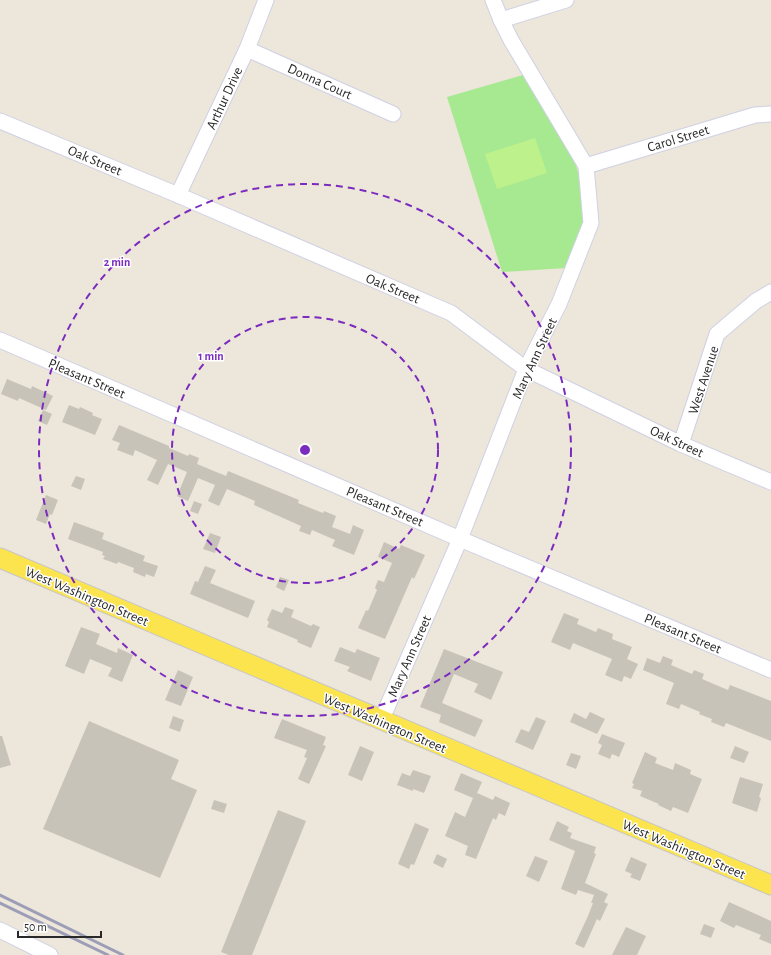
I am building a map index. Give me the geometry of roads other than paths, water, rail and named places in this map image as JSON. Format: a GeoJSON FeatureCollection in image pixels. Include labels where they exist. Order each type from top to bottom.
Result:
{"type":"FeatureCollection","features":[{"type":"Feature","properties":{"kind":"main road","name":"West Washington Street"},"geometry":{"type":"LineString","coordinates":[[0,558],[771,886]]}},
{"type":"Feature","properties":{"kind":"street","name":"Arthur Drive"},"geometry":{"type":"LineString","coordinates":[[178,195],[247,49],[266,0]]}},
{"type":"Feature","properties":{"kind":"street","name":"Mary Ann Street"},"geometry":{"type":"LineString","coordinates":[[381,721],[460,539],[526,368],[559,304],[591,223],[586,166],[511,40],[493,0]]}},
{"type":"Feature","properties":{"kind":"street"},"geometry":{"type":"LineString","coordinates":[[501,20],[566,0]]}},
{"type":"Feature","properties":{"kind":"street","name":"Donna Court"},"geometry":{"type":"LineString","coordinates":[[247,49],[393,114]]}},
{"type":"Feature","properties":{"kind":"street","name":"Carol Street"},"geometry":{"type":"LineString","coordinates":[[586,166],[755,115],[771,114]]}},
{"type":"Feature","properties":{"kind":"street","name":"Oak Street"},"geometry":{"type":"LineString","coordinates":[[0,121],[178,195],[451,313],[526,368],[681,444],[771,482]]}},
{"type":"Feature","properties":{"kind":"street","name":"West Avenue"},"geometry":{"type":"LineString","coordinates":[[681,444],[717,334],[756,301],[771,292]]}},
{"type":"Feature","properties":{"kind":"street","name":"Pleasant Street"},"geometry":{"type":"LineString","coordinates":[[0,340],[460,539],[771,670]]}},
{"type":"Feature","properties":{"kind":"street"},"geometry":{"type":"LineString","coordinates":[[0,930],[50,955]]}},
{"type":"Feature","properties":{"kind":"railway"},"geometry":{"type":"LineString","coordinates":[[0,895],[123,955]]}},
{"type":"Feature","properties":{"kind":"railway"},"geometry":{"type":"LineString","coordinates":[[0,903],[108,955]]}}]}
